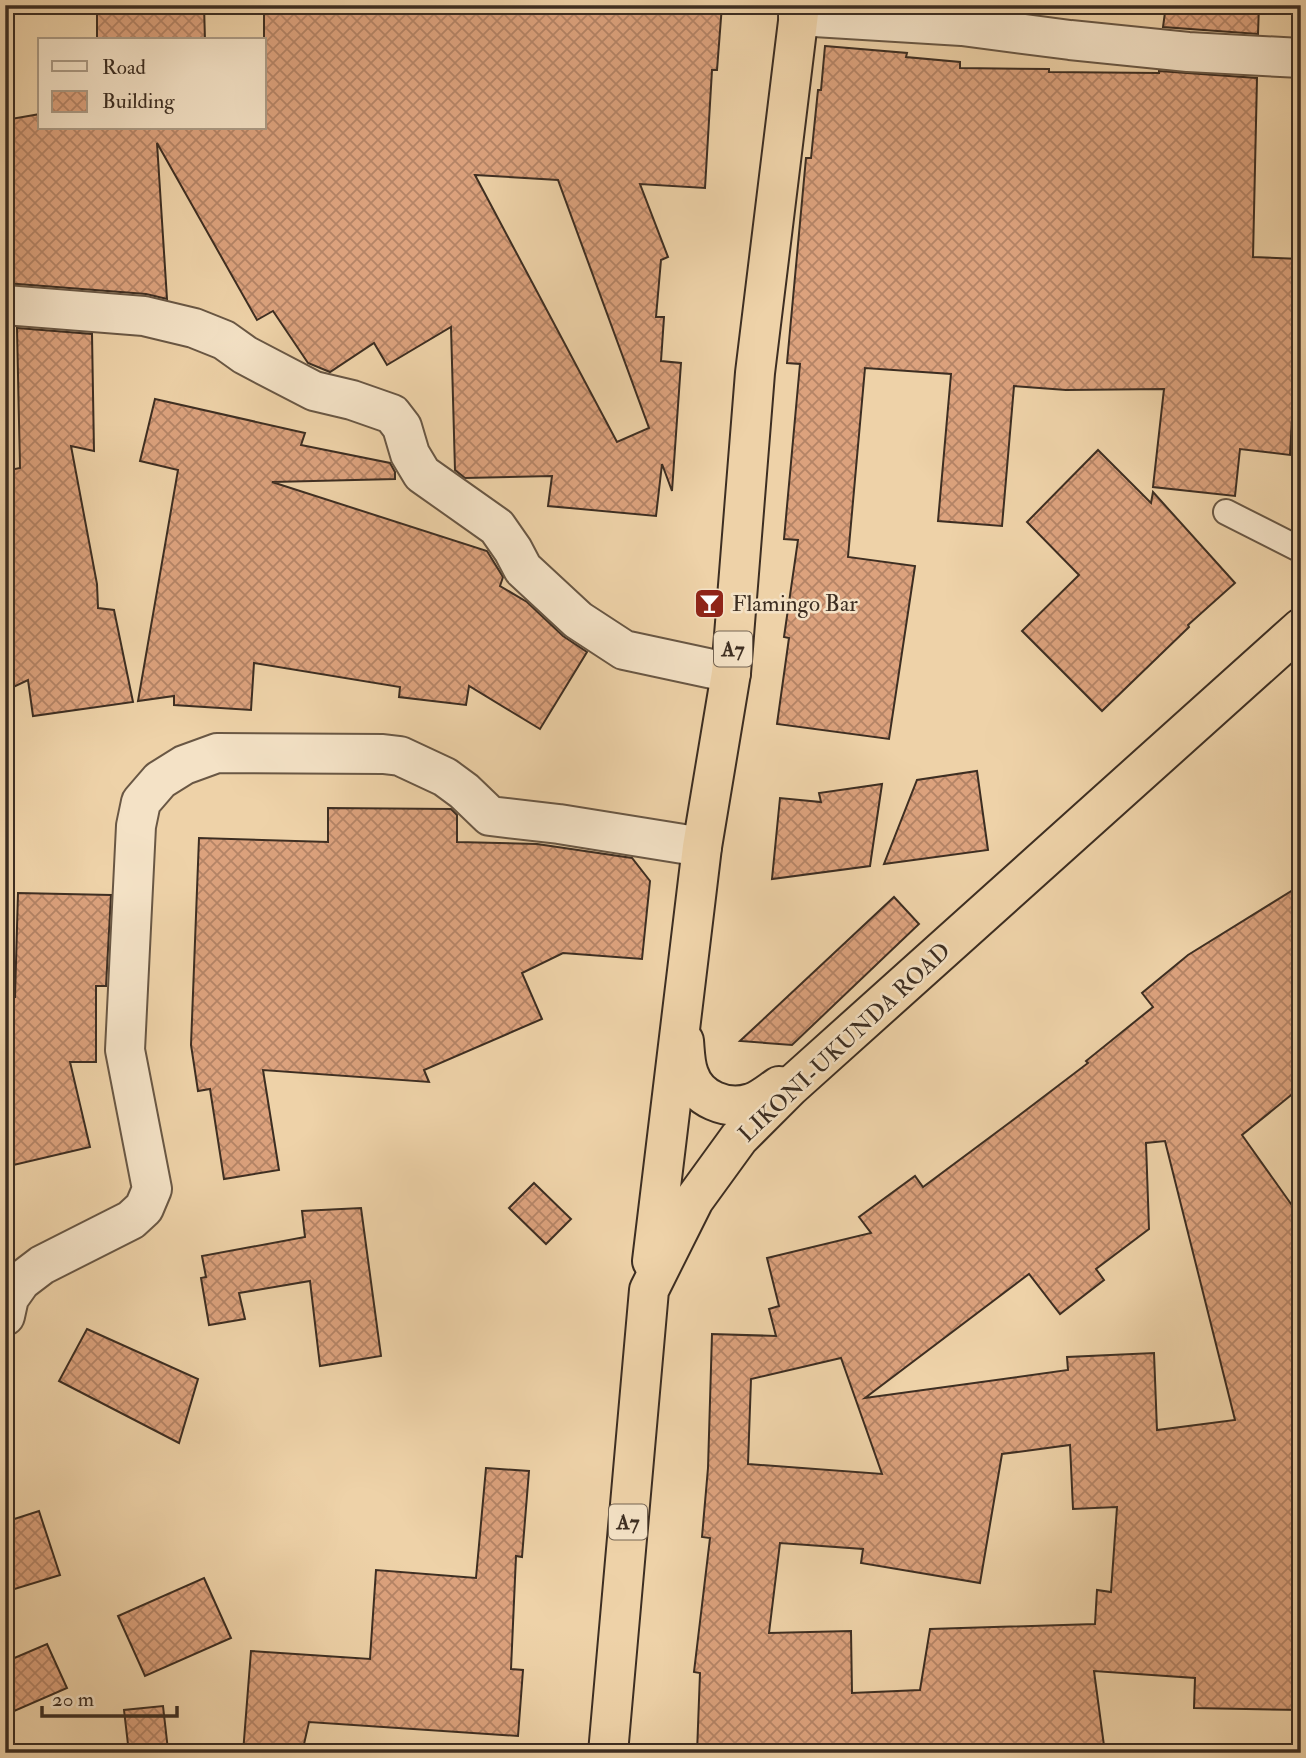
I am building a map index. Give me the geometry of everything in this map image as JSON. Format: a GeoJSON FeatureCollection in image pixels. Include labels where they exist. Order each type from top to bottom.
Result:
{"type":"FeatureCollection","features":[{"type":"Feature","properties":{"kind":"highway","name":"A7"},"geometry":{"type":"LineString","coordinates":[[649,1290],[702,846],[731,673],[755,373],[799,11]]}},
{"type":"Feature","properties":{"kind":"highway","name":"LIKONI-UKUNDA ROAD"},"geometry":{"type":"LineString","coordinates":[[608,1753],[649,1290],[694,1200],[739,1139],[819,1060],[1301,628]]}},
{"type":"Feature","properties":{"kind":"highway"},"geometry":{"type":"LineString","coordinates":[[682,1017],[689,1076],[698,1089],[724,1106],[755,1102],[819,1060]]}},
{"type":"Feature","properties":{"kind":"street"},"geometry":{"type":"LineString","coordinates":[[799,11],[962,26],[1188,52],[1301,58]]}},
{"type":"Feature","properties":{"kind":"street"},"geometry":{"type":"LineString","coordinates":[[5,305],[144,316],[194,328],[223,340],[245,355],[314,391],[352,400],[392,414],[402,427],[410,454],[422,474],[497,527],[523,569],[578,620],[624,650],[731,673]]}},
{"type":"Feature","properties":{"kind":"street"},"geometry":{"type":"LineString","coordinates":[[5,1316],[9,1298],[21,1281],[42,1265],[131,1220],[144,1208],[152,1189],[125,1050],[136,826],[141,802],[160,780],[184,765],[217,753],[400,756],[445,777],[490,816],[702,846]]}},
{"type":"Feature","properties":{"kind":"lane"},"geometry":{"type":"LineString","coordinates":[[1226,512],[1301,550]]}},
{"type":"Feature","properties":{"kind":"building"},"geometry":{"type":"Polygon","coordinates":[[[97,5],[204,5],[205,38],[97,38],[97,5]]]}},
{"type":"Feature","properties":{"kind":"building"},"geometry":{"type":"Polygon","coordinates":[[[309,5],[722,5],[717,70],[712,70],[705,188],[640,184],[668,257],[661,260],[656,317],[664,317],[661,361],[681,363],[672,491],[662,464],[656,516],[548,506],[552,476],[465,478],[455,470],[451,327],[387,365],[374,343],[330,372],[308,363],[273,311],[257,320],[157,143],[167,299],[146,294],[5,283],[5,120],[38,114],[38,130],[266,130],[264,14],[309,5]],[[475,175],[617,442],[649,428],[558,180],[475,175]]]}},
{"type":"Feature","properties":{"kind":"building"},"geometry":{"type":"Polygon","coordinates":[[[1166,5],[1259,5],[1258,34],[1163,27],[1166,5]]]}},
{"type":"Feature","properties":{"kind":"building"},"geometry":{"type":"Polygon","coordinates":[[[825,46],[907,53],[906,57],[960,62],[960,68],[1049,69],[1049,72],[1159,71],[1257,78],[1253,257],[1301,259],[1290,455],[1240,449],[1235,496],[1153,487],[1164,389],[1066,390],[1014,386],[1002,526],[938,521],[951,374],[865,368],[848,557],[915,566],[889,739],[777,724],[789,638],[784,637],[798,540],[784,539],[800,364],[787,363],[806,158],[811,158],[825,46]]]}},
{"type":"Feature","properties":{"kind":"building"},"geometry":{"type":"Polygon","coordinates":[[[17,328],[92,334],[94,451],[71,446],[97,584],[98,608],[114,610],[133,702],[33,716],[28,680],[5,691],[5,471],[20,468],[17,328]]]}},
{"type":"Feature","properties":{"kind":"building"},"geometry":{"type":"Polygon","coordinates":[[[155,399],[305,433],[301,445],[390,463],[395,479],[272,482],[487,551],[503,577],[500,586],[527,602],[563,636],[587,652],[540,729],[469,686],[466,705],[399,697],[400,687],[254,663],[251,710],[174,705],[174,696],[138,701],[178,470],[140,461],[155,399]]]}},
{"type":"Feature","properties":{"kind":"building"},"geometry":{"type":"Polygon","coordinates":[[[1098,450],[1151,503],[1153,492],[1235,583],[1188,625],[1189,627],[1102,711],[1022,631],[1079,575],[1027,522],[1098,450]]]}},
{"type":"Feature","properties":{"kind":"building"},"geometry":{"type":"Polygon","coordinates":[[[977,771],[988,850],[884,864],[917,780],[977,771]]]}},
{"type":"Feature","properties":{"kind":"building"},"geometry":{"type":"Polygon","coordinates":[[[882,784],[870,866],[772,879],[780,798],[821,802],[819,793],[882,784]]]}},
{"type":"Feature","properties":{"kind":"building"},"geometry":{"type":"Polygon","coordinates":[[[328,808],[451,809],[457,815],[457,842],[537,844],[632,858],[650,881],[642,959],[563,953],[522,973],[542,1019],[424,1070],[429,1082],[263,1070],[279,1170],[224,1179],[210,1089],[198,1091],[191,1045],[199,838],[328,842],[328,808]]]}},
{"type":"Feature","properties":{"kind":"building"},"geometry":{"type":"Polygon","coordinates":[[[1301,885],[1301,1087],[1242,1135],[1301,1218],[1301,1710],[1194,1708],[1195,1678],[1094,1671],[1105,1753],[697,1753],[700,1673],[694,1672],[710,1538],[702,1537],[708,1468],[712,1334],[776,1336],[769,1309],[779,1306],[767,1258],[871,1233],[859,1217],[915,1176],[923,1187],[1088,1063],[1086,1061],[1153,1007],[1142,993],[1188,955],[1301,885]],[[1165,1141],[1146,1143],[1149,1229],[1096,1269],[1104,1280],[1060,1314],[1029,1274],[865,1398],[1068,1370],[1067,1357],[1154,1353],[1157,1430],[1235,1420],[1165,1141]],[[841,1358],[751,1379],[748,1464],[882,1474],[841,1358]],[[1070,1445],[1002,1454],[980,1583],[861,1563],[863,1549],[780,1543],[769,1633],[851,1631],[852,1693],[920,1690],[930,1629],[1095,1624],[1097,1590],[1111,1592],[1117,1507],[1073,1509],[1070,1445]]]}},
{"type":"Feature","properties":{"kind":"building"},"geometry":{"type":"Polygon","coordinates":[[[18,893],[111,895],[106,986],[96,986],[96,1062],[70,1062],[90,1147],[5,1167],[8,997],[15,997],[18,893]]]}},
{"type":"Feature","properties":{"kind":"building"},"geometry":{"type":"Polygon","coordinates":[[[894,897],[919,924],[792,1045],[740,1041],[894,897]]]}},
{"type":"Feature","properties":{"kind":"building"},"geometry":{"type":"Polygon","coordinates":[[[534,1183],[571,1219],[546,1244],[509,1208],[534,1183]]]}},
{"type":"Feature","properties":{"kind":"building"},"geometry":{"type":"Polygon","coordinates":[[[361,1208],[381,1356],[320,1366],[310,1281],[239,1293],[245,1319],[209,1325],[201,1278],[206,1277],[202,1256],[305,1237],[302,1211],[361,1208]]]}},
{"type":"Feature","properties":{"kind":"building"},"geometry":{"type":"Polygon","coordinates":[[[87,1329],[198,1379],[179,1443],[59,1381],[87,1329]]]}},
{"type":"Feature","properties":{"kind":"building"},"geometry":{"type":"Polygon","coordinates":[[[486,1468],[529,1471],[522,1557],[516,1556],[511,1669],[523,1670],[518,1736],[309,1722],[302,1753],[243,1753],[251,1651],[370,1659],[376,1570],[476,1578],[486,1468]]]}},
{"type":"Feature","properties":{"kind":"building"},"geometry":{"type":"Polygon","coordinates":[[[39,1511],[60,1575],[5,1592],[5,1522],[39,1511]]]}},
{"type":"Feature","properties":{"kind":"building"},"geometry":{"type":"Polygon","coordinates":[[[204,1578],[231,1638],[145,1676],[118,1616],[204,1578]]]}},
{"type":"Feature","properties":{"kind":"building"},"geometry":{"type":"Polygon","coordinates":[[[47,1644],[67,1688],[5,1715],[5,1662],[47,1644]]]}},
{"type":"Feature","properties":{"kind":"building"},"geometry":{"type":"Polygon","coordinates":[[[163,1706],[168,1750],[129,1753],[124,1710],[163,1706]]]}},
{"type":"Feature","properties":{"kind":"place","name":"Flamingo Bar"},"geometry":{"type":"Point","coordinates":[709,603]}}]}
